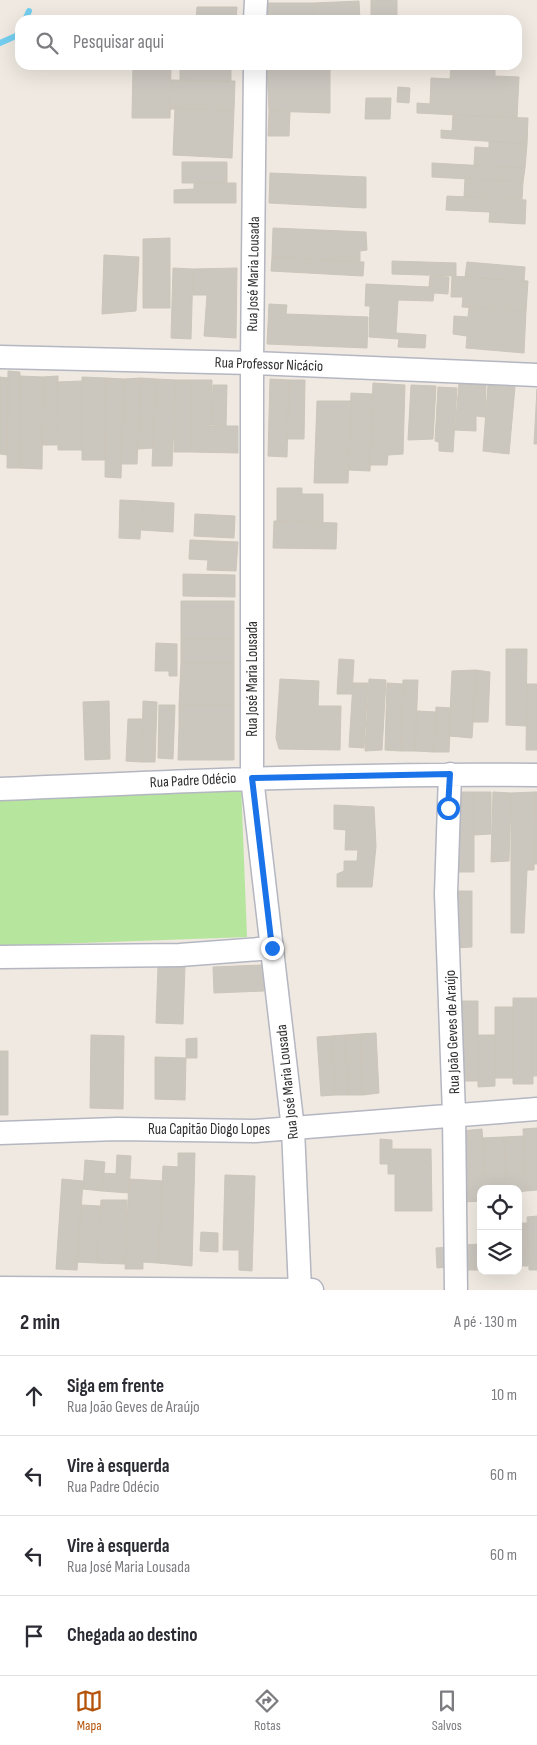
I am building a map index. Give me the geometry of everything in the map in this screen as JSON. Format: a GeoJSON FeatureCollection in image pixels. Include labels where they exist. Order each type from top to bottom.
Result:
{"type":"FeatureCollection","features":[{"type":"Feature","properties":{"kind":"street"},"geometry":{"type":"LineString","coordinates":[[255,15],[256,0]]}},
{"type":"Feature","properties":{"kind":"street","name":"Rua José Maria Lousada"},"geometry":{"type":"LineString","coordinates":[[255,70],[252,363],[252,778],[293,1129],[300,1290]]}},
{"type":"Feature","properties":{"kind":"street","name":"Rua Professor Nicácio"},"geometry":{"type":"LineString","coordinates":[[0,357],[252,363],[537,375]]}},
{"type":"Feature","properties":{"kind":"street","name":"Rua Padre Odécio"},"geometry":{"type":"LineString","coordinates":[[0,789],[252,778],[450,774],[537,775]]}},
{"type":"Feature","properties":{"kind":"street","name":"Rua João Geves de Araújo"},"geometry":{"type":"LineString","coordinates":[[450,774],[446,894],[454,1114],[456,1290]]}},
{"type":"Feature","properties":{"kind":"street"},"geometry":{"type":"LineString","coordinates":[[0,957],[180,955],[272,948]]}},
{"type":"Feature","properties":{"kind":"street","name":"Rua Capitão Diogo Lopes"},"geometry":{"type":"LineString","coordinates":[[0,1133],[117,1129],[255,1131],[537,1109]]}},
{"type":"Feature","properties":{"kind":"street"},"geometry":{"type":"LineString","coordinates":[[0,1288],[312,1290]]}},
{"type":"Feature","properties":{"kind":"green space"},"geometry":{"type":"Polygon","coordinates":[[[241,784],[247,937],[0,946],[0,794],[241,784]]]}},
{"type":"Feature","properties":{"kind":"building"},"geometry":{"type":"Polygon","coordinates":[[[371,0],[397,0],[397,15],[371,15],[371,0]]]}},
{"type":"Feature","properties":{"kind":"building"},"geometry":{"type":"Polygon","coordinates":[[[359,1],[360,15],[314,15],[314,3],[359,1]]]}},
{"type":"Feature","properties":{"kind":"building"},"geometry":{"type":"Polygon","coordinates":[[[263,3],[314,3],[314,15],[264,15],[263,3]]]}},
{"type":"Feature","properties":{"kind":"building"},"geometry":{"type":"Polygon","coordinates":[[[197,7],[237,7],[236,15],[196,15],[197,7]]]}},
{"type":"Feature","properties":{"kind":"building"},"geometry":{"type":"Polygon","coordinates":[[[133,70],[171,70],[170,118],[132,118],[133,70]]]}},
{"type":"Feature","properties":{"kind":"building"},"geometry":{"type":"Polygon","coordinates":[[[180,70],[231,70],[231,82],[180,81],[180,70]]]}},
{"type":"Feature","properties":{"kind":"building"},"geometry":{"type":"Polygon","coordinates":[[[267,70],[330,70],[330,113],[269,111],[267,70]]]}},
{"type":"Feature","properties":{"kind":"building"},"geometry":{"type":"Polygon","coordinates":[[[451,70],[495,70],[495,76],[519,77],[517,118],[417,113],[417,103],[430,104],[431,78],[450,79],[451,70]]]}},
{"type":"Feature","properties":{"kind":"building"},"geometry":{"type":"Polygon","coordinates":[[[171,80],[235,81],[234,110],[170,109],[171,80]]]}},
{"type":"Feature","properties":{"kind":"building"},"geometry":{"type":"Polygon","coordinates":[[[398,87],[410,88],[409,103],[397,102],[398,87]]]}},
{"type":"Feature","properties":{"kind":"building"},"geometry":{"type":"Polygon","coordinates":[[[366,98],[391,98],[390,119],[365,119],[366,98]]]}},
{"type":"Feature","properties":{"kind":"building"},"geometry":{"type":"Polygon","coordinates":[[[175,108],[234,110],[232,158],[173,155],[175,108]]]}},
{"type":"Feature","properties":{"kind":"building"},"geometry":{"type":"Polygon","coordinates":[[[269,111],[290,112],[289,136],[268,136],[269,111]]]}},
{"type":"Feature","properties":{"kind":"building"},"geometry":{"type":"Polygon","coordinates":[[[453,115],[528,118],[527,144],[441,138],[441,130],[452,131],[453,115]]]}},
{"type":"Feature","properties":{"kind":"building"},"geometry":{"type":"Polygon","coordinates":[[[489,141],[527,144],[525,168],[474,165],[475,147],[489,148],[489,141]]]}},
{"type":"Feature","properties":{"kind":"building"},"geometry":{"type":"Polygon","coordinates":[[[182,162],[227,162],[227,183],[182,183],[182,162]]]}},
{"type":"Feature","properties":{"kind":"building"},"geometry":{"type":"Polygon","coordinates":[[[432,163],[525,168],[523,182],[432,177],[432,163]]]}},
{"type":"Feature","properties":{"kind":"building"},"geometry":{"type":"Polygon","coordinates":[[[270,173],[366,177],[366,208],[269,203],[270,173]]]}},
{"type":"Feature","properties":{"kind":"building"},"geometry":{"type":"Polygon","coordinates":[[[465,179],[523,182],[522,199],[464,197],[465,179]]]}},
{"type":"Feature","properties":{"kind":"building"},"geometry":{"type":"Polygon","coordinates":[[[194,183],[236,183],[236,203],[174,203],[174,190],[194,189],[194,183]]]}},
{"type":"Feature","properties":{"kind":"building"},"geometry":{"type":"Polygon","coordinates":[[[447,196],[526,200],[525,224],[489,222],[490,212],[446,210],[447,196]]]}},
{"type":"Feature","properties":{"kind":"building"},"geometry":{"type":"Polygon","coordinates":[[[273,228],[366,232],[367,250],[360,251],[360,262],[272,257],[273,228]]]}},
{"type":"Feature","properties":{"kind":"building"},"geometry":{"type":"Polygon","coordinates":[[[170,238],[170,308],[143,308],[143,239],[170,238]]]}},
{"type":"Feature","properties":{"kind":"building"},"geometry":{"type":"Polygon","coordinates":[[[104,255],[139,257],[136,311],[102,314],[104,255]]]}},
{"type":"Feature","properties":{"kind":"building"},"geometry":{"type":"Polygon","coordinates":[[[272,257],[364,262],[363,276],[271,271],[272,257]]]}},
{"type":"Feature","properties":{"kind":"building"},"geometry":{"type":"Polygon","coordinates":[[[392,261],[456,263],[456,276],[392,274],[392,261]]]}},
{"type":"Feature","properties":{"kind":"building"},"geometry":{"type":"Polygon","coordinates":[[[467,262],[525,267],[524,281],[465,277],[467,262]]]}},
{"type":"Feature","properties":{"kind":"building"},"geometry":{"type":"Polygon","coordinates":[[[173,268],[193,269],[191,339],[171,338],[173,268]]]}},
{"type":"Feature","properties":{"kind":"building"},"geometry":{"type":"Polygon","coordinates":[[[237,268],[236,338],[204,336],[207,295],[193,295],[193,269],[237,268]]]}},
{"type":"Feature","properties":{"kind":"building"},"geometry":{"type":"Polygon","coordinates":[[[430,276],[449,277],[448,294],[434,293],[433,301],[398,300],[396,333],[426,335],[425,348],[398,347],[399,339],[369,337],[370,306],[365,306],[366,284],[429,287],[430,276]]]}},
{"type":"Feature","properties":{"kind":"building"},"geometry":{"type":"Polygon","coordinates":[[[452,276],[528,281],[526,311],[462,307],[463,297],[451,297],[452,276]]]}},
{"type":"Feature","properties":{"kind":"building"},"geometry":{"type":"Polygon","coordinates":[[[269,304],[287,305],[286,314],[368,317],[367,348],[267,344],[269,304]]]}},
{"type":"Feature","properties":{"kind":"building"},"geometry":{"type":"Polygon","coordinates":[[[469,308],[526,311],[524,353],[466,348],[467,336],[453,334],[454,316],[468,317],[469,308]]]}},
{"type":"Feature","properties":{"kind":"building"},"geometry":{"type":"Polygon","coordinates":[[[8,371],[20,372],[19,468],[7,468],[8,371]]]}},
{"type":"Feature","properties":{"kind":"building"},"geometry":{"type":"Polygon","coordinates":[[[20,376],[43,377],[42,469],[19,468],[20,376]]]}},
{"type":"Feature","properties":{"kind":"building"},"geometry":{"type":"Polygon","coordinates":[[[58,376],[57,445],[42,445],[43,377],[58,376]]]}},
{"type":"Feature","properties":{"kind":"building"},"geometry":{"type":"Polygon","coordinates":[[[0,377],[8,378],[7,455],[0,454],[0,377]]]}},
{"type":"Feature","properties":{"kind":"building"},"geometry":{"type":"Polygon","coordinates":[[[82,377],[106,378],[105,460],[82,460],[82,377]]]}},
{"type":"Feature","properties":{"kind":"building"},"geometry":{"type":"Polygon","coordinates":[[[106,378],[124,379],[121,478],[105,477],[106,378]]]}},
{"type":"Feature","properties":{"kind":"building"},"geometry":{"type":"Polygon","coordinates":[[[141,378],[156,379],[153,448],[138,449],[141,378]]]}},
{"type":"Feature","properties":{"kind":"building"},"geometry":{"type":"Polygon","coordinates":[[[141,378],[137,464],[121,464],[124,379],[141,378]]]}},
{"type":"Feature","properties":{"kind":"building"},"geometry":{"type":"Polygon","coordinates":[[[156,379],[176,380],[172,466],[152,466],[156,379]]]}},
{"type":"Feature","properties":{"kind":"building"},"geometry":{"type":"Polygon","coordinates":[[[270,379],[289,380],[287,457],[268,456],[270,379]]]}},
{"type":"Feature","properties":{"kind":"building"},"geometry":{"type":"Polygon","coordinates":[[[176,380],[191,380],[191,452],[174,452],[176,380]]]}},
{"type":"Feature","properties":{"kind":"building"},"geometry":{"type":"Polygon","coordinates":[[[191,380],[212,380],[212,425],[191,426],[191,380]]]}},
{"type":"Feature","properties":{"kind":"building"},"geometry":{"type":"Polygon","coordinates":[[[289,380],[305,380],[304,439],[288,439],[289,380]]]}},
{"type":"Feature","properties":{"kind":"building"},"geometry":{"type":"Polygon","coordinates":[[[82,381],[82,450],[58,450],[57,382],[82,381]]]}},
{"type":"Feature","properties":{"kind":"building"},"geometry":{"type":"Polygon","coordinates":[[[373,383],[405,385],[403,454],[388,455],[387,465],[370,465],[373,383]]]}},
{"type":"Feature","properties":{"kind":"building"},"geometry":{"type":"Polygon","coordinates":[[[459,384],[486,385],[485,417],[476,416],[476,431],[455,430],[459,384]]]}},
{"type":"Feature","properties":{"kind":"building"},"geometry":{"type":"Polygon","coordinates":[[[213,385],[227,385],[226,426],[212,425],[213,385]]]}},
{"type":"Feature","properties":{"kind":"building"},"geometry":{"type":"Polygon","coordinates":[[[411,385],[436,386],[433,439],[408,440],[411,385]]]}},
{"type":"Feature","properties":{"kind":"building"},"geometry":{"type":"Polygon","coordinates":[[[488,385],[515,387],[509,454],[483,451],[488,385]]]}},
{"type":"Feature","properties":{"kind":"building"},"geometry":{"type":"Polygon","coordinates":[[[438,387],[457,388],[453,452],[439,451],[439,442],[435,441],[438,387]]]}},
{"type":"Feature","properties":{"kind":"building"},"geometry":{"type":"Polygon","coordinates":[[[537,389],[537,444],[534,444],[537,389]]]}},
{"type":"Feature","properties":{"kind":"building"},"geometry":{"type":"Polygon","coordinates":[[[351,393],[372,394],[370,471],[349,470],[351,393]]]}},
{"type":"Feature","properties":{"kind":"building"},"geometry":{"type":"Polygon","coordinates":[[[317,401],[351,401],[348,483],[314,483],[317,401]]]}},
{"type":"Feature","properties":{"kind":"building"},"geometry":{"type":"Polygon","coordinates":[[[191,426],[238,426],[238,453],[191,452],[191,426]]]}},
{"type":"Feature","properties":{"kind":"building"},"geometry":{"type":"Polygon","coordinates":[[[277,488],[302,488],[302,494],[323,494],[323,522],[277,521],[277,488]]]}},
{"type":"Feature","properties":{"kind":"building"},"geometry":{"type":"Polygon","coordinates":[[[120,500],[142,501],[140,539],[119,538],[120,500]]]}},
{"type":"Feature","properties":{"kind":"building"},"geometry":{"type":"Polygon","coordinates":[[[142,501],[174,503],[173,532],[141,530],[142,501]]]}},
{"type":"Feature","properties":{"kind":"building"},"geometry":{"type":"Polygon","coordinates":[[[195,514],[235,516],[234,538],[194,536],[195,514]]]}},
{"type":"Feature","properties":{"kind":"building"},"geometry":{"type":"Polygon","coordinates":[[[274,521],[337,523],[336,549],[273,548],[274,521]]]}},
{"type":"Feature","properties":{"kind":"building"},"geometry":{"type":"Polygon","coordinates":[[[190,540],[238,542],[236,571],[207,570],[208,560],[189,559],[190,540]]]}},
{"type":"Feature","properties":{"kind":"building"},"geometry":{"type":"Polygon","coordinates":[[[183,574],[235,575],[235,597],[183,596],[183,574]]]}},
{"type":"Feature","properties":{"kind":"building"},"geometry":{"type":"Polygon","coordinates":[[[181,601],[234,601],[234,639],[181,639],[181,601]]]}},
{"type":"Feature","properties":{"kind":"building"},"geometry":{"type":"Polygon","coordinates":[[[181,639],[234,639],[234,663],[181,663],[181,639]]]}},
{"type":"Feature","properties":{"kind":"building"},"geometry":{"type":"Polygon","coordinates":[[[156,643],[177,644],[177,676],[169,676],[169,671],[155,671],[156,643]]]}},
{"type":"Feature","properties":{"kind":"building"},"geometry":{"type":"Polygon","coordinates":[[[506,649],[527,649],[526,726],[506,725],[506,649]]]}},
{"type":"Feature","properties":{"kind":"building"},"geometry":{"type":"Polygon","coordinates":[[[339,659],[354,660],[352,694],[337,694],[339,659]]]}},
{"type":"Feature","properties":{"kind":"building"},"geometry":{"type":"Polygon","coordinates":[[[181,663],[234,663],[234,705],[179,705],[181,663]]]}},
{"type":"Feature","properties":{"kind":"building"},"geometry":{"type":"Polygon","coordinates":[[[476,670],[472,738],[449,736],[452,671],[476,670]]]}},
{"type":"Feature","properties":{"kind":"building"},"geometry":{"type":"Polygon","coordinates":[[[476,670],[490,672],[488,722],[473,722],[476,670]]]}},
{"type":"Feature","properties":{"kind":"building"},"geometry":{"type":"Polygon","coordinates":[[[280,679],[319,681],[318,706],[341,706],[340,750],[279,749],[276,738],[280,679]]]}},
{"type":"Feature","properties":{"kind":"building"},"geometry":{"type":"Polygon","coordinates":[[[369,679],[386,680],[382,750],[365,751],[369,679]]]}},
{"type":"Feature","properties":{"kind":"building"},"geometry":{"type":"Polygon","coordinates":[[[403,680],[418,680],[415,751],[401,751],[403,680]]]}},
{"type":"Feature","properties":{"kind":"building"},"geometry":{"type":"Polygon","coordinates":[[[353,683],[368,683],[364,748],[349,747],[353,683]]]}},
{"type":"Feature","properties":{"kind":"building"},"geometry":{"type":"Polygon","coordinates":[[[387,683],[403,684],[401,751],[385,750],[387,683]]]}},
{"type":"Feature","properties":{"kind":"building"},"geometry":{"type":"Polygon","coordinates":[[[527,684],[537,684],[537,750],[526,750],[527,684]]]}},
{"type":"Feature","properties":{"kind":"building"},"geometry":{"type":"Polygon","coordinates":[[[109,701],[110,759],[85,760],[83,702],[109,701]]]}},
{"type":"Feature","properties":{"kind":"building"},"geometry":{"type":"Polygon","coordinates":[[[143,701],[157,702],[155,762],[142,762],[143,701]]]}},
{"type":"Feature","properties":{"kind":"building"},"geometry":{"type":"Polygon","coordinates":[[[159,705],[175,705],[173,759],[158,758],[159,705]]]}},
{"type":"Feature","properties":{"kind":"building"},"geometry":{"type":"Polygon","coordinates":[[[179,705],[234,705],[234,728],[179,728],[179,705]]]}},
{"type":"Feature","properties":{"kind":"building"},"geometry":{"type":"Polygon","coordinates":[[[436,707],[451,708],[449,752],[434,752],[436,707]]]}},
{"type":"Feature","properties":{"kind":"building"},"geometry":{"type":"Polygon","coordinates":[[[417,711],[436,712],[434,752],[415,751],[417,711]]]}},
{"type":"Feature","properties":{"kind":"building"},"geometry":{"type":"Polygon","coordinates":[[[128,719],[142,719],[142,762],[126,761],[128,719]]]}},
{"type":"Feature","properties":{"kind":"building"},"geometry":{"type":"Polygon","coordinates":[[[179,728],[234,728],[234,760],[178,760],[179,728]]]}},
{"type":"Feature","properties":{"kind":"building"},"geometry":{"type":"Polygon","coordinates":[[[455,792],[474,792],[474,872],[455,872],[455,792]]]}},
{"type":"Feature","properties":{"kind":"building"},"geometry":{"type":"Polygon","coordinates":[[[474,792],[491,792],[491,834],[474,835],[474,792]]]}},
{"type":"Feature","properties":{"kind":"building"},"geometry":{"type":"Polygon","coordinates":[[[493,792],[511,793],[509,861],[491,862],[493,792]]]}},
{"type":"Feature","properties":{"kind":"building"},"geometry":{"type":"Polygon","coordinates":[[[535,792],[537,792],[537,864],[534,864],[535,792]]]}},
{"type":"Feature","properties":{"kind":"building"},"geometry":{"type":"Polygon","coordinates":[[[535,792],[534,870],[527,870],[524,933],[511,933],[511,793],[535,792]]]}},
{"type":"Feature","properties":{"kind":"building"},"geometry":{"type":"Polygon","coordinates":[[[334,805],[374,807],[376,846],[372,887],[337,887],[337,874],[344,871],[344,861],[357,861],[358,850],[345,850],[346,830],[334,829],[334,805]]]}},
{"type":"Feature","properties":{"kind":"building"},"geometry":{"type":"Polygon","coordinates":[[[455,891],[472,891],[472,947],[455,948],[455,891]]]}},
{"type":"Feature","properties":{"kind":"building"},"geometry":{"type":"Polygon","coordinates":[[[262,965],[264,991],[214,993],[213,967],[262,965]]]}},
{"type":"Feature","properties":{"kind":"building"},"geometry":{"type":"Polygon","coordinates":[[[158,966],[185,966],[183,1024],[156,1023],[158,966]]]}},
{"type":"Feature","properties":{"kind":"building"},"geometry":{"type":"Polygon","coordinates":[[[513,998],[533,998],[533,1084],[513,1084],[513,998]]]}},
{"type":"Feature","properties":{"kind":"building"},"geometry":{"type":"Polygon","coordinates":[[[533,998],[537,998],[537,1076],[533,1076],[533,998]]]}},
{"type":"Feature","properties":{"kind":"building"},"geometry":{"type":"Polygon","coordinates":[[[461,1001],[478,1001],[478,1081],[460,1081],[461,1001]]]}},
{"type":"Feature","properties":{"kind":"building"},"geometry":{"type":"Polygon","coordinates":[[[495,1007],[513,1007],[513,1078],[495,1078],[495,1007]]]}},
{"type":"Feature","properties":{"kind":"building"},"geometry":{"type":"Polygon","coordinates":[[[376,1033],[379,1093],[363,1095],[360,1034],[376,1033]]]}},
{"type":"Feature","properties":{"kind":"building"},"geometry":{"type":"Polygon","coordinates":[[[360,1034],[363,1095],[348,1095],[345,1035],[360,1034]]]}},
{"type":"Feature","properties":{"kind":"building"},"geometry":{"type":"Polygon","coordinates":[[[91,1035],[124,1036],[123,1109],[90,1108],[91,1035]]]}},
{"type":"Feature","properties":{"kind":"building"},"geometry":{"type":"Polygon","coordinates":[[[345,1035],[348,1095],[335,1095],[332,1036],[345,1035]]]}},
{"type":"Feature","properties":{"kind":"building"},"geometry":{"type":"Polygon","coordinates":[[[478,1035],[495,1035],[495,1086],[478,1087],[478,1035]]]}},
{"type":"Feature","properties":{"kind":"building"},"geometry":{"type":"Polygon","coordinates":[[[332,1036],[335,1095],[321,1096],[317,1037],[332,1036]]]}},
{"type":"Feature","properties":{"kind":"building"},"geometry":{"type":"Polygon","coordinates":[[[197,1038],[197,1058],[186,1058],[186,1039],[197,1038]]]}},
{"type":"Feature","properties":{"kind":"building"},"geometry":{"type":"Polygon","coordinates":[[[0,1051],[8,1051],[8,1115],[0,1115],[0,1051]]]}},
{"type":"Feature","properties":{"kind":"building"},"geometry":{"type":"Polygon","coordinates":[[[155,1057],[186,1058],[185,1100],[155,1099],[155,1057]]]}},
{"type":"Feature","properties":{"kind":"building"},"geometry":{"type":"Polygon","coordinates":[[[537,1128],[537,1190],[526,1191],[523,1129],[537,1128]]]}},
{"type":"Feature","properties":{"kind":"building"},"geometry":{"type":"Polygon","coordinates":[[[482,1129],[486,1185],[477,1185],[477,1201],[464,1202],[461,1131],[482,1129]]]}},
{"type":"Feature","properties":{"kind":"building"},"geometry":{"type":"Polygon","coordinates":[[[524,1136],[526,1191],[522,1192],[522,1185],[507,1185],[504,1137],[524,1136]]]}},
{"type":"Feature","properties":{"kind":"building"},"geometry":{"type":"Polygon","coordinates":[[[504,1137],[507,1185],[486,1185],[482,1138],[504,1137]]]}},
{"type":"Feature","properties":{"kind":"building"},"geometry":{"type":"Polygon","coordinates":[[[380,1139],[392,1140],[392,1149],[431,1149],[432,1211],[395,1211],[395,1174],[388,1174],[388,1164],[380,1164],[380,1139]]]}},
{"type":"Feature","properties":{"kind":"building"},"geometry":{"type":"Polygon","coordinates":[[[178,1153],[195,1153],[192,1266],[158,1263],[163,1166],[178,1167],[178,1153]]]}},
{"type":"Feature","properties":{"kind":"building"},"geometry":{"type":"Polygon","coordinates":[[[117,1155],[131,1156],[129,1193],[102,1191],[103,1173],[116,1174],[117,1155]]]}},
{"type":"Feature","properties":{"kind":"building"},"geometry":{"type":"Polygon","coordinates":[[[85,1160],[105,1162],[102,1191],[83,1189],[85,1160]]]}},
{"type":"Feature","properties":{"kind":"building"},"geometry":{"type":"Polygon","coordinates":[[[225,1175],[255,1176],[252,1271],[239,1270],[239,1250],[223,1250],[225,1175]]]}},
{"type":"Feature","properties":{"kind":"building"},"geometry":{"type":"Polygon","coordinates":[[[62,1179],[83,1181],[77,1270],[56,1269],[62,1179]]]}},
{"type":"Feature","properties":{"kind":"building"},"geometry":{"type":"Polygon","coordinates":[[[129,1179],[163,1181],[158,1263],[143,1262],[143,1269],[125,1269],[129,1179]]]}},
{"type":"Feature","properties":{"kind":"building"},"geometry":{"type":"Polygon","coordinates":[[[101,1200],[127,1200],[125,1264],[97,1263],[101,1200]]]}},
{"type":"Feature","properties":{"kind":"building"},"geometry":{"type":"Polygon","coordinates":[[[81,1205],[100,1206],[97,1263],[77,1262],[81,1205]]]}},
{"type":"Feature","properties":{"kind":"building"},"geometry":{"type":"Polygon","coordinates":[[[537,1216],[537,1270],[529,1270],[527,1217],[537,1216]]]}},
{"type":"Feature","properties":{"kind":"building"},"geometry":{"type":"Polygon","coordinates":[[[522,1223],[527,1223],[528,1266],[522,1266],[522,1223]]]}},
{"type":"Feature","properties":{"kind":"building"},"geometry":{"type":"Polygon","coordinates":[[[201,1232],[218,1233],[218,1252],[200,1251],[201,1232]]]}},
{"type":"Feature","properties":{"kind":"building"},"geometry":{"type":"Polygon","coordinates":[[[477,1244],[477,1270],[467,1270],[466,1245],[477,1244]]]}},
{"type":"Feature","properties":{"kind":"building"},"geometry":{"type":"Polygon","coordinates":[[[448,1247],[448,1267],[437,1268],[436,1248],[448,1247]]]}},
{"type":"Feature","properties":{"kind":"waterway"},"geometry":{"type":"LineString","coordinates":[[27,15],[29,11]]}},
{"type":"Feature","properties":{"kind":"waterway"},"geometry":{"type":"LineString","coordinates":[[0,43],[15,36]]}},
{"type":"Feature","properties":{"kind":"route"},"geometry":{"type":"LineString","coordinates":[[272,948],[252,778],[450,774],[448,808]]}}]}
